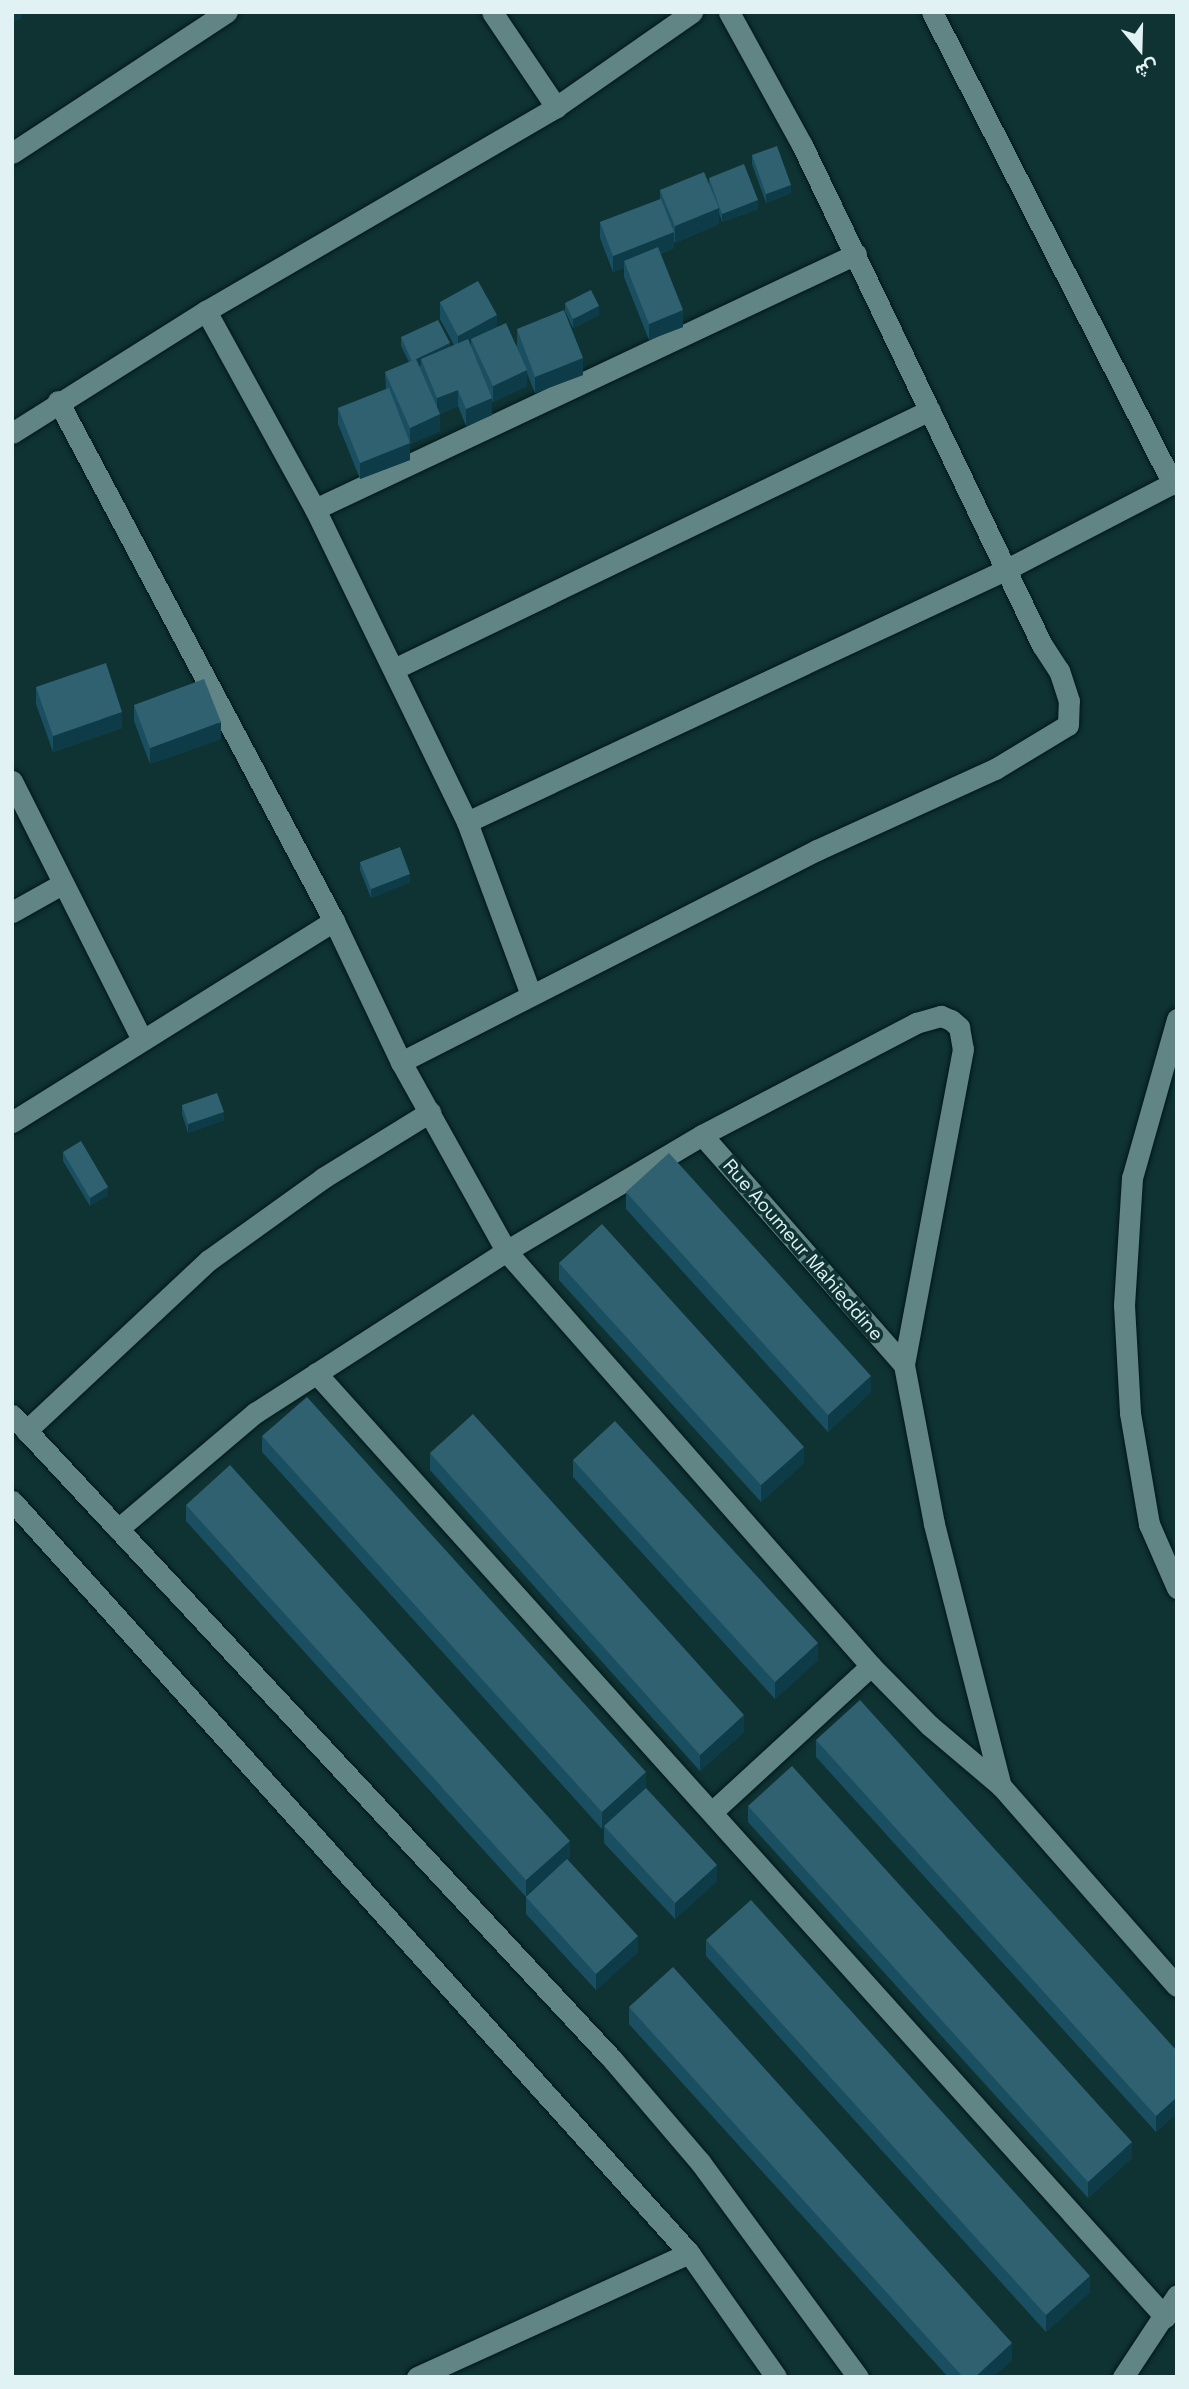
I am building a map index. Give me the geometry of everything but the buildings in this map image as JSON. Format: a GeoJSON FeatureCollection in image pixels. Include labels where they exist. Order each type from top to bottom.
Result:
{"type":"FeatureCollection","features":[{"type":"Feature","properties":{"kind":"street"},"geometry":{"type":"LineString","coordinates":[[12,153],[227,12]]}},
{"type":"Feature","properties":{"kind":"street"},"geometry":{"type":"LineString","coordinates":[[492,12],[556,107]]}},
{"type":"Feature","properties":{"kind":"street"},"geometry":{"type":"LineString","coordinates":[[12,433],[58,401],[206,311],[556,107],[692,12]]}},
{"type":"Feature","properties":{"kind":"street"},"geometry":{"type":"LineString","coordinates":[[401,1062],[817,850],[995,769],[1069,725],[1069,701],[1059,671],[1042,645],[856,254],[729,12]]}},
{"type":"Feature","properties":{"kind":"street"},"geometry":{"type":"LineString","coordinates":[[467,822],[1007,569],[1175,482],[932,12]]}},
{"type":"Feature","properties":{"kind":"street"},"geometry":{"type":"LineString","coordinates":[[316,509],[856,254]]}},
{"type":"Feature","properties":{"kind":"street"},"geometry":{"type":"LineString","coordinates":[[206,311],[316,509],[467,822],[531,995]]}},
{"type":"Feature","properties":{"kind":"street"},"geometry":{"type":"LineString","coordinates":[[58,401],[334,921],[401,1062],[506,1251],[871,1666],[929,1725],[1001,1786],[1177,1986]]}},
{"type":"Feature","properties":{"kind":"street"},"geometry":{"type":"LineString","coordinates":[[394,669],[930,410]]}},
{"type":"Feature","properties":{"kind":"street"},"geometry":{"type":"LineString","coordinates":[[12,781],[142,1039]]}},
{"type":"Feature","properties":{"kind":"street"},"geometry":{"type":"LineString","coordinates":[[12,912],[62,884]]}},
{"type":"Feature","properties":{"kind":"street"},"geometry":{"type":"LineString","coordinates":[[12,1122],[334,921]]}},
{"type":"Feature","properties":{"kind":"street"},"geometry":{"type":"LineString","coordinates":[[118,1528],[218,1441],[316,1373],[506,1251],[702,1135],[930,1017],[941,1016],[959,1027],[963,1049],[904,1365],[929,1500],[1001,1786]]}},
{"type":"Feature","properties":{"kind":"street"},"geometry":{"type":"LineString","coordinates":[[1177,1019],[1132,1178],[1124,1305],[1130,1413],[1149,1524],[1177,1588]]}},
{"type":"Feature","properties":{"kind":"street"},"geometry":{"type":"LineString","coordinates":[[430,1112],[323,1178],[209,1260],[19,1423],[612,2059],[708,2173],[858,2377]]}},
{"type":"Feature","properties":{"kind":"street","name":"Rue Aoumeur Mahieddine"},"geometry":{"type":"LineString","coordinates":[[702,1135],[904,1365]]}},
{"type":"Feature","properties":{"kind":"street"},"geometry":{"type":"LineString","coordinates":[[316,1373],[1165,2317]]}},
{"type":"Feature","properties":{"kind":"street"},"geometry":{"type":"LineString","coordinates":[[12,1502],[690,2253],[776,2377]]}},
{"type":"Feature","properties":{"kind":"street"},"geometry":{"type":"LineString","coordinates":[[712,1812],[871,1666]]}},
{"type":"Feature","properties":{"kind":"street"},"geometry":{"type":"LineString","coordinates":[[417,2377],[690,2253]]}},
{"type":"Feature","properties":{"kind":"street"},"geometry":{"type":"LineString","coordinates":[[1123,2377],[1177,2295]]}}]}
